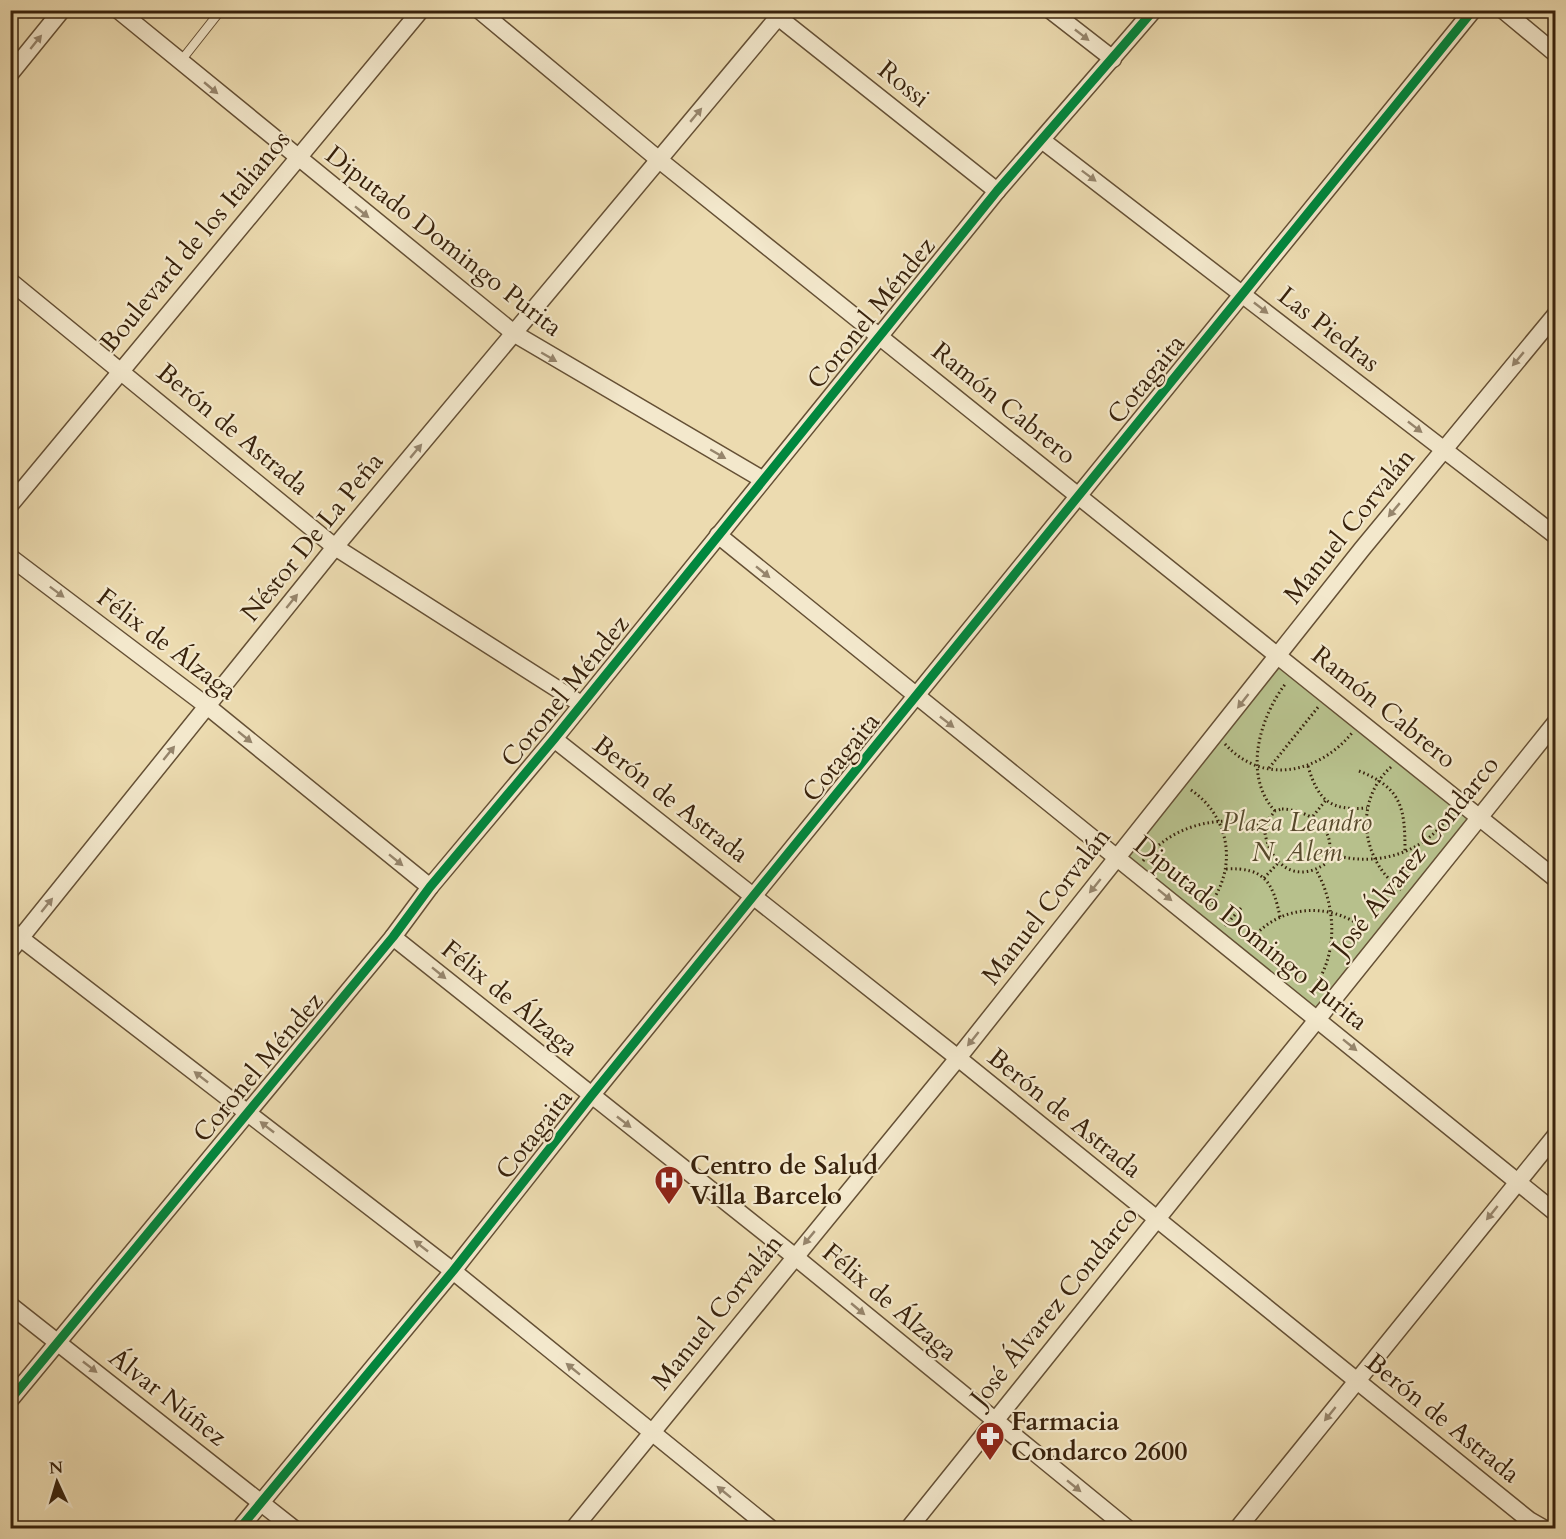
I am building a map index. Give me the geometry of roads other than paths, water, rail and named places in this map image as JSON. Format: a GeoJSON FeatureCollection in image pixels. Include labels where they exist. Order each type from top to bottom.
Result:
{"type":"FeatureCollection","features":[{"type":"Feature","properties":{"kind":"street"},"geometry":{"type":"LineString","coordinates":[[10,74],[62,10]]}},
{"type":"Feature","properties":{"kind":"street","name":"Diputado Domingo Purita"},"geometry":{"type":"LineString","coordinates":[[118,10],[297,159],[515,334],[762,478]]}},
{"type":"Feature","properties":{"kind":"street","name":"Boulevard de los Italianos"},"geometry":{"type":"LineString","coordinates":[[10,505],[421,10]]}},
{"type":"Feature","properties":{"kind":"street","name":"Ramón Cabrero"},"geometry":{"type":"LineString","coordinates":[[478,10],[658,159],[1297,669],[1327,696],[1556,879]]}},
{"type":"Feature","properties":{"kind":"street"},"geometry":{"type":"LineString","coordinates":[[1050,10],[1113,59]]}},
{"type":"Feature","properties":{"kind":"street","name":"Coronel Méndez"},"geometry":{"type":"LineString","coordinates":[[10,1400],[393,937],[430,887],[554,739],[762,478],[997,191],[1043,141],[1154,10]]}},
{"type":"Feature","properties":{"kind":"street","name":"Cotagaita"},"geometry":{"type":"LineString","coordinates":[[240,1528],[453,1271],[591,1096],[1473,10]]}},
{"type":"Feature","properties":{"kind":"street"},"geometry":{"type":"LineString","coordinates":[[1503,10],[1556,54]]}},
{"type":"Feature","properties":{"kind":"street","name":"Néstor De La Peña"},"geometry":{"type":"LineString","coordinates":[[14,940],[335,547],[781,14]]}},
{"type":"Feature","properties":{"kind":"street","name":"Rossi"},"geometry":{"type":"LineString","coordinates":[[781,14],[997,191]]}},
{"type":"Feature","properties":{"kind":"street","name":"Las Piedras"},"geometry":{"type":"LineString","coordinates":[[1043,141],[1556,536]]}},
{"type":"Feature","properties":{"kind":"street","name":"Berón de Astrada"},"geometry":{"type":"LineString","coordinates":[[10,281],[335,547],[581,704]]}},
{"type":"Feature","properties":{"kind":"street","name":"Manuel Corvalán"},"geometry":{"type":"LineString","coordinates":[[574,1528],[958,1058],[1177,780],[1556,314]]}},
{"type":"Feature","properties":{"kind":"street","name":"Diputado Domingo Purita"},"geometry":{"type":"LineString","coordinates":[[718,535],[915,698],[1138,873],[1556,1213]]}},
{"type":"Feature","properties":{"kind":"street","name":"Félix de Álzaga"},"geometry":{"type":"LineString","coordinates":[[10,557],[207,706],[430,887]]}},
{"type":"Feature","properties":{"kind":"street","name":"José Álvarez Condarco"},"geometry":{"type":"LineString","coordinates":[[909,1528],[993,1421],[1157,1221],[1316,1017],[1480,819],[1556,722]]}},
{"type":"Feature","properties":{"kind":"street","name":"Berón de Astrada"},"geometry":{"type":"LineString","coordinates":[[554,739],[958,1058],[1529,1520],[1543,1528]]}},
{"type":"Feature","properties":{"kind":"street","name":"Félix de Álzaga"},"geometry":{"type":"LineString","coordinates":[[393,937],[794,1256],[993,1421],[1127,1528]]}},
{"type":"Feature","properties":{"kind":"street"},"geometry":{"type":"LineString","coordinates":[[14,940],[248,1113],[453,1271],[770,1528]]}},
{"type":"Feature","properties":{"kind":"street"},"geometry":{"type":"LineString","coordinates":[[1238,1528],[1556,1135]]}},
{"type":"Feature","properties":{"kind":"street","name":"Álvar Núñez"},"geometry":{"type":"LineString","coordinates":[[10,1305],[293,1528]]}},
{"type":"Feature","properties":{"kind":"lane"},"geometry":{"type":"LineString","coordinates":[[180,62],[221,10]]}},
{"type":"Feature","properties":{"kind":"place","name":"Centro de Salud Villa Barcelo"},"geometry":{"type":"Point","coordinates":[669,1206]}},
{"type":"Feature","properties":{"kind":"place","name":"Farmacia Condarco 2600"},"geometry":{"type":"Point","coordinates":[990,1462]}},
{"type":"Feature","properties":{"kind":"park label","name":"Plaza Leandro N. Alem"},"geometry":{"type":"Point","coordinates":[1297,837]}}]}
